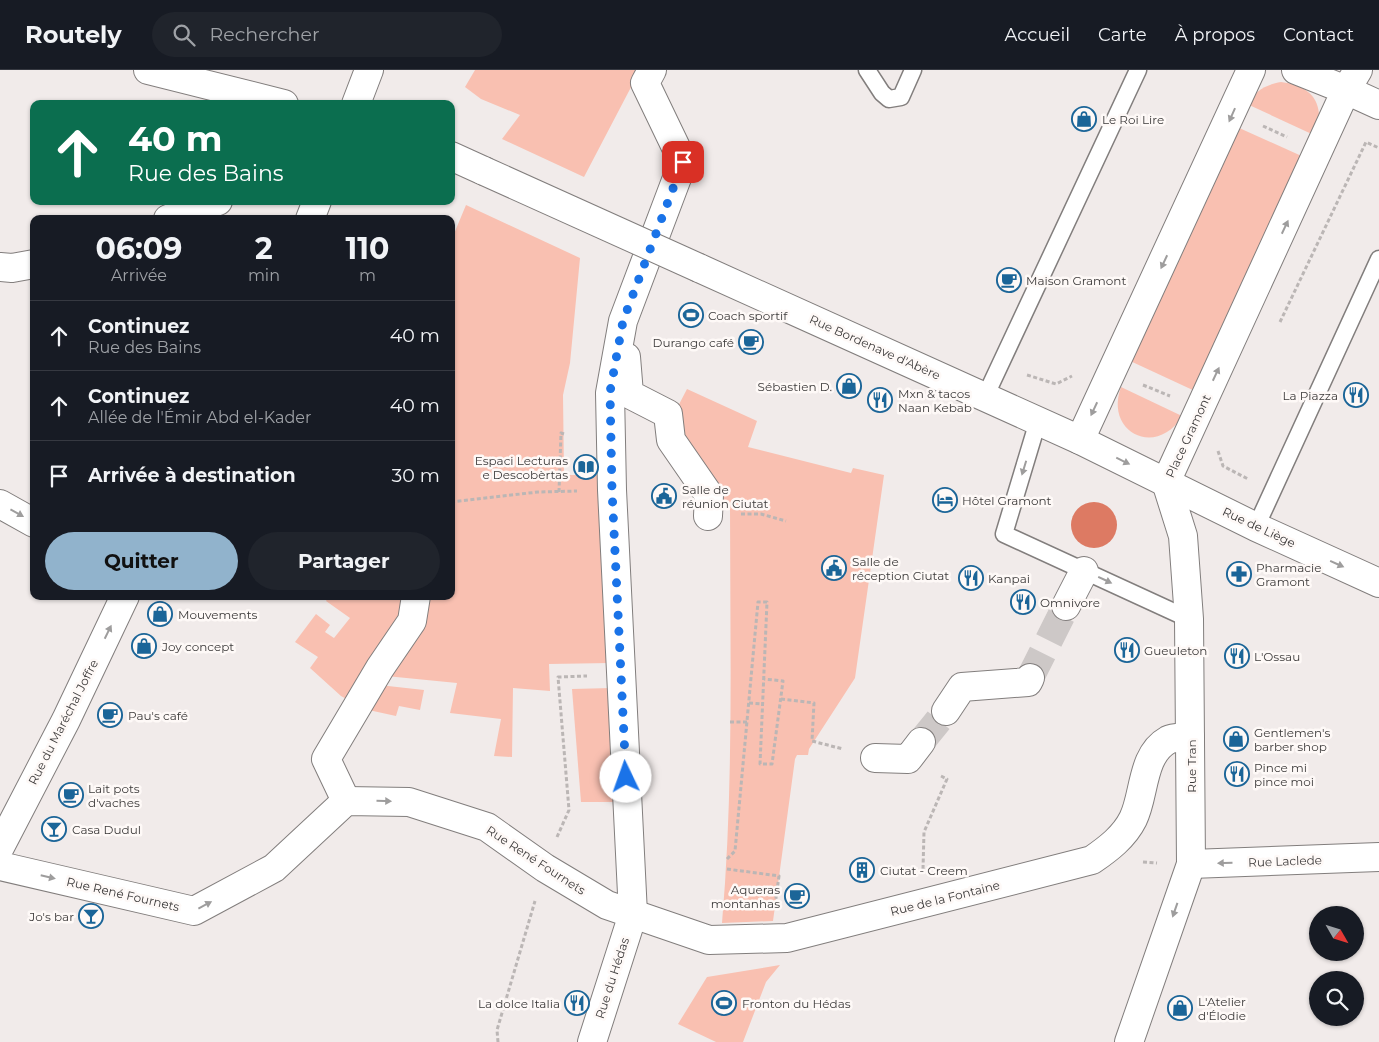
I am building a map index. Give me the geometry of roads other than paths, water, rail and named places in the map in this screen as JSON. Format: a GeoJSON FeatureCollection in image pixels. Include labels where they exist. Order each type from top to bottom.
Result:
{"type":"FeatureCollection","features":[{"type":"Feature","properties":{"kind":"street"},"geometry":{"type":"LineString","coordinates":[[148,70],[268,100]]}},
{"type":"Feature","properties":{"kind":"street"},"geometry":{"type":"LineString","coordinates":[[358,100],[369,70]]}},
{"type":"Feature","properties":{"kind":"street","name":"Rue du Hédas"},"geometry":{"type":"LineString","coordinates":[[592,1042],[632,914],[612,490],[610,392],[623,321],[683,162],[645,83],[652,70]]}},
{"type":"Feature","properties":{"kind":"street"},"geometry":{"type":"LineString","coordinates":[[1080,440],[1251,70]]}},
{"type":"Feature","properties":{"kind":"street"},"geometry":{"type":"LineString","coordinates":[[1296,70],[1352,80],[1379,105]]}},
{"type":"Feature","properties":{"kind":"street","name":"Place Gramont"},"geometry":{"type":"LineString","coordinates":[[1080,440],[1166,482],[1352,80]]}},
{"type":"Feature","properties":{"kind":"street","name":"Rue Bordenave d'Abère"},"geometry":{"type":"LineString","coordinates":[[455,158],[1080,440]]}},
{"type":"Feature","properties":{"kind":"street"},"geometry":{"type":"LineString","coordinates":[[179,215],[207,205]]}},
{"type":"Feature","properties":{"kind":"street"},"geometry":{"type":"LineString","coordinates":[[0,267],[12,268],[30,265]]}},
{"type":"Feature","properties":{"kind":"street"},"geometry":{"type":"LineString","coordinates":[[623,321],[629,394],[668,414],[671,440],[709,495],[708,516]]}},
{"type":"Feature","properties":{"kind":"street","name":"Rue de Liège"},"geometry":{"type":"LineString","coordinates":[[1166,482],[1256,527],[1379,583]]}},
{"type":"Feature","properties":{"kind":"street","name":"Rue Tran"},"geometry":{"type":"LineString","coordinates":[[1129,1042],[1191,864],[1189,619],[1183,536],[1166,482]]}},
{"type":"Feature","properties":{"kind":"street"},"geometry":{"type":"LineString","coordinates":[[0,504],[30,520]]}},
{"type":"Feature","properties":{"kind":"street"},"geometry":{"type":"LineString","coordinates":[[1066,606],[1084,571]]}},
{"type":"Feature","properties":{"kind":"street","name":"Rue du Maréchal Joffre"},"geometry":{"type":"LineString","coordinates":[[0,847],[10,804],[66,720],[124,600]]}},
{"type":"Feature","properties":{"kind":"street"},"geometry":{"type":"LineString","coordinates":[[346,801],[326,759],[380,668],[412,621],[415,600]]}},
{"type":"Feature","properties":{"kind":"street"},"geometry":{"type":"LineString","coordinates":[[946,711],[962,688],[1028,682],[1030,678]]}},
{"type":"Feature","properties":{"kind":"street","name":"Rue de la Fontaine"},"geometry":{"type":"LineString","coordinates":[[632,914],[709,940],[787,938],[1092,860],[1115,843],[1133,819],[1155,751],[1169,740],[1190,737]]}},
{"type":"Feature","properties":{"kind":"street"},"geometry":{"type":"LineString","coordinates":[[875,758],[914,750]]}},
{"type":"Feature","properties":{"kind":"street","name":"Rue René Fournets"},"geometry":{"type":"LineString","coordinates":[[0,866],[194,911],[274,868],[346,801],[409,802],[487,827],[545,868],[607,905],[632,914]]}},
{"type":"Feature","properties":{"kind":"street","name":"Rue Laclede"},"geometry":{"type":"LineString","coordinates":[[1191,864],[1379,857]]}},
{"type":"Feature","properties":{"kind":"lane"},"geometry":{"type":"LineString","coordinates":[[867,70],[882,93],[889,99],[901,97],[913,70]]}},
{"type":"Feature","properties":{"kind":"lane"},"geometry":{"type":"LineString","coordinates":[[985,397],[1138,70]]}},
{"type":"Feature","properties":{"kind":"lane"},"geometry":{"type":"LineString","coordinates":[[1256,527],[1379,260]]}},
{"type":"Feature","properties":{"kind":"lane"},"geometry":{"type":"LineString","coordinates":[[1038,421],[1004,534],[1189,619]]}},
{"type":"Feature","properties":{"kind":"tunnel"},"geometry":{"type":"LineString","coordinates":[[1030,678],[1066,606]]}},
{"type":"Feature","properties":{"kind":"tunnel"},"geometry":{"type":"LineString","coordinates":[[921,742],[946,711]]}},
{"type":"Feature","properties":{"kind":"place","name":"Le Roi Lire"},"geometry":{"type":"Point","coordinates":[1084,119]}},
{"type":"Feature","properties":{"kind":"place","name":"Maison Gramont"},"geometry":{"type":"Point","coordinates":[1009,280]}},
{"type":"Feature","properties":{"kind":"place","name":"Coach sportif"},"geometry":{"type":"Point","coordinates":[691,315]}},
{"type":"Feature","properties":{"kind":"place","name":"Durango café"},"geometry":{"type":"Point","coordinates":[751,342]}},
{"type":"Feature","properties":{"kind":"place","name":"Sébastien D."},"geometry":{"type":"Point","coordinates":[849,386]}},
{"type":"Feature","properties":{"kind":"place","name":"La Piazza"},"geometry":{"type":"Point","coordinates":[1356,395]}},
{"type":"Feature","properties":{"kind":"place","name":"Mxn & tacos Naan Kebab"},"geometry":{"type":"Point","coordinates":[880,400]}},
{"type":"Feature","properties":{"kind":"place","name":"Espaci Lecturas e Descobèrtas"},"geometry":{"type":"Point","coordinates":[586,467]}},
{"type":"Feature","properties":{"kind":"place","name":"Salle de réunion Ciutat"},"geometry":{"type":"Point","coordinates":[664,496]}},
{"type":"Feature","properties":{"kind":"place","name":"Hôtel Gramont"},"geometry":{"type":"Point","coordinates":[945,500]}},
{"type":"Feature","properties":{"kind":"place","name":"Salle de réception Ciutat"},"geometry":{"type":"Point","coordinates":[834,568]}},
{"type":"Feature","properties":{"kind":"place","name":"Pharmacie Gramont"},"geometry":{"type":"Point","coordinates":[1239,574]}},
{"type":"Feature","properties":{"kind":"place","name":"Kanpai"},"geometry":{"type":"Point","coordinates":[971,578]}},
{"type":"Feature","properties":{"kind":"place","name":"Omnivore"},"geometry":{"type":"Point","coordinates":[1023,602]}},
{"type":"Feature","properties":{"kind":"place","name":"Mouvements"},"geometry":{"type":"Point","coordinates":[160,614]}},
{"type":"Feature","properties":{"kind":"place","name":"Joy concept"},"geometry":{"type":"Point","coordinates":[144,646]}},
{"type":"Feature","properties":{"kind":"place","name":"Gueuleton"},"geometry":{"type":"Point","coordinates":[1127,650]}},
{"type":"Feature","properties":{"kind":"place","name":"L'Ossau"},"geometry":{"type":"Point","coordinates":[1237,656]}},
{"type":"Feature","properties":{"kind":"place","name":"Pau's café"},"geometry":{"type":"Point","coordinates":[110,715]}},
{"type":"Feature","properties":{"kind":"place","name":"Gentlemen's barber shop"},"geometry":{"type":"Point","coordinates":[1236,739]}},
{"type":"Feature","properties":{"kind":"place","name":"Pince mi pince moi"},"geometry":{"type":"Point","coordinates":[1237,774]}},
{"type":"Feature","properties":{"kind":"place","name":"Lait pots d'vaches"},"geometry":{"type":"Point","coordinates":[71,795]}},
{"type":"Feature","properties":{"kind":"place","name":"Casa Dudul"},"geometry":{"type":"Point","coordinates":[54,829]}},
{"type":"Feature","properties":{"kind":"place","name":"Ciutat - Creem"},"geometry":{"type":"Point","coordinates":[862,870]}},
{"type":"Feature","properties":{"kind":"place","name":"Aqueras montanhas"},"geometry":{"type":"Point","coordinates":[797,896]}},
{"type":"Feature","properties":{"kind":"place","name":"Jo's bar"},"geometry":{"type":"Point","coordinates":[91,916]}},
{"type":"Feature","properties":{"kind":"place","name":"La dolce Italia"},"geometry":{"type":"Point","coordinates":[577,1003]}},
{"type":"Feature","properties":{"kind":"place","name":"Fronton du Hédas"},"geometry":{"type":"Point","coordinates":[724,1003]}},
{"type":"Feature","properties":{"kind":"place","name":"L'Atelier d'Élodie"},"geometry":{"type":"Point","coordinates":[1180,1008]}}]}
